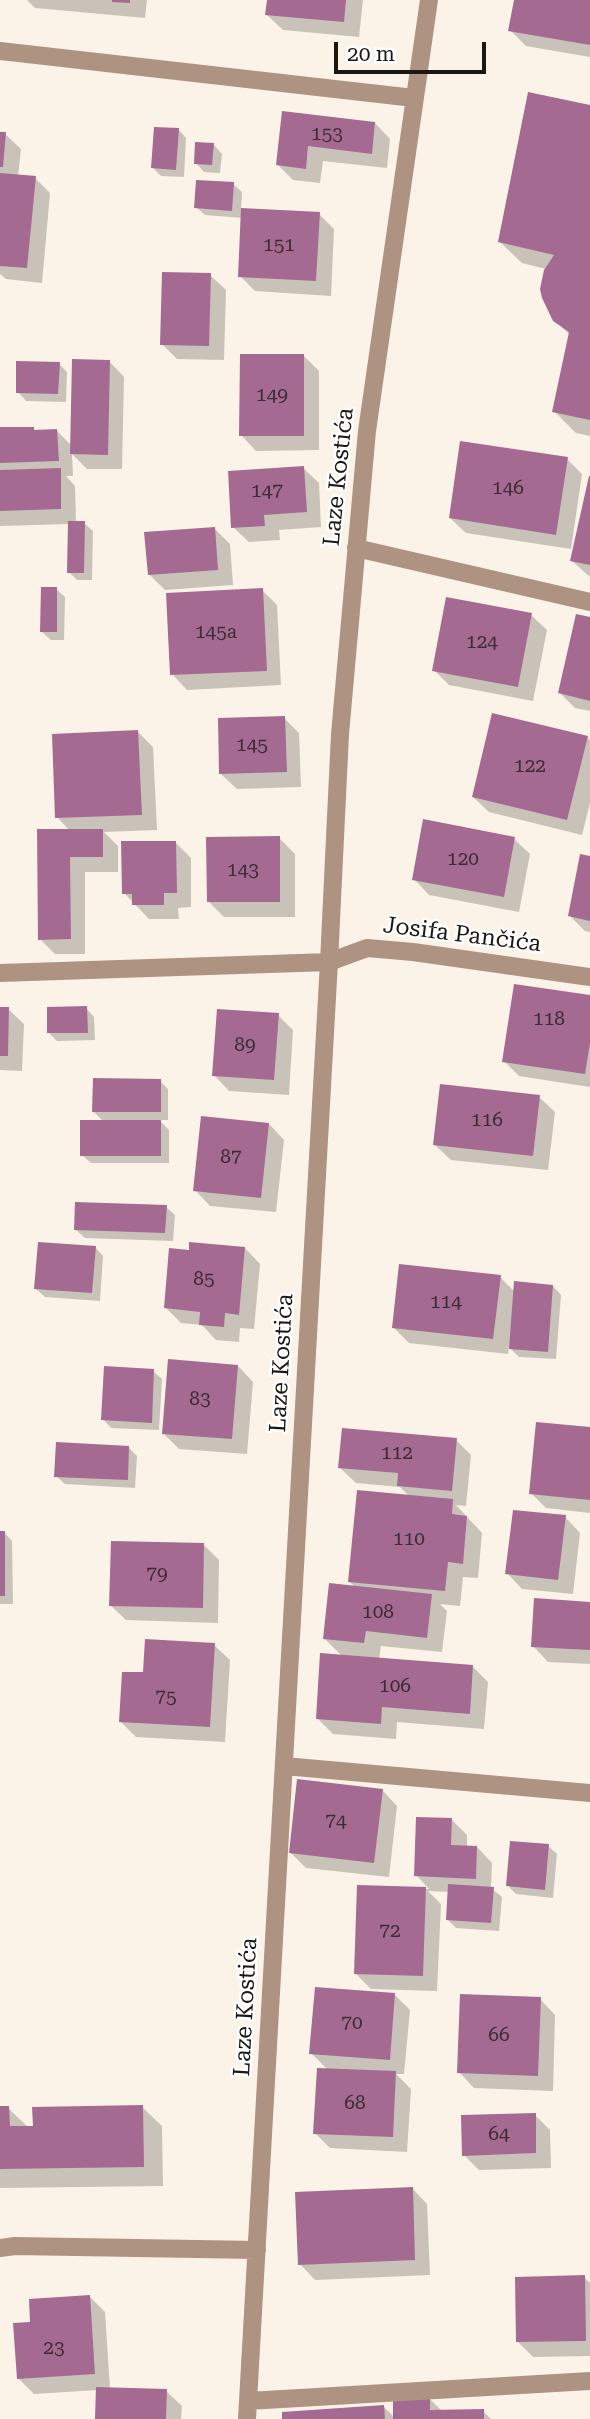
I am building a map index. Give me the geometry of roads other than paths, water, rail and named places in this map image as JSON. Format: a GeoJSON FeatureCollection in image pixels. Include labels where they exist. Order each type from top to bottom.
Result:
{"type":"FeatureCollection","features":[{"type":"Feature","properties":{"kind":"street","name":"Laze Kostića"},"geometry":{"type":"LineString","coordinates":[[247,2419],[340,734],[367,432],[429,0]]}},
{"type":"Feature","properties":{"kind":"street"},"geometry":{"type":"LineString","coordinates":[[0,51],[414,99]]}},
{"type":"Feature","properties":{"kind":"street"},"geometry":{"type":"LineString","coordinates":[[356,548],[590,602]]}},
{"type":"Feature","properties":{"kind":"street","name":"Josifa Pančića"},"geometry":{"type":"LineString","coordinates":[[329,962],[368,948],[590,976]]}},
{"type":"Feature","properties":{"kind":"street"},"geometry":{"type":"LineString","coordinates":[[0,973],[329,962]]}},
{"type":"Feature","properties":{"kind":"street"},"geometry":{"type":"LineString","coordinates":[[284,1766],[590,1793]]}},
{"type":"Feature","properties":{"kind":"street"},"geometry":{"type":"LineString","coordinates":[[0,2248],[15,2246],[257,2250]]}},
{"type":"Feature","properties":{"kind":"street"},"geometry":{"type":"LineString","coordinates":[[248,2401],[590,2381]]}}]}
